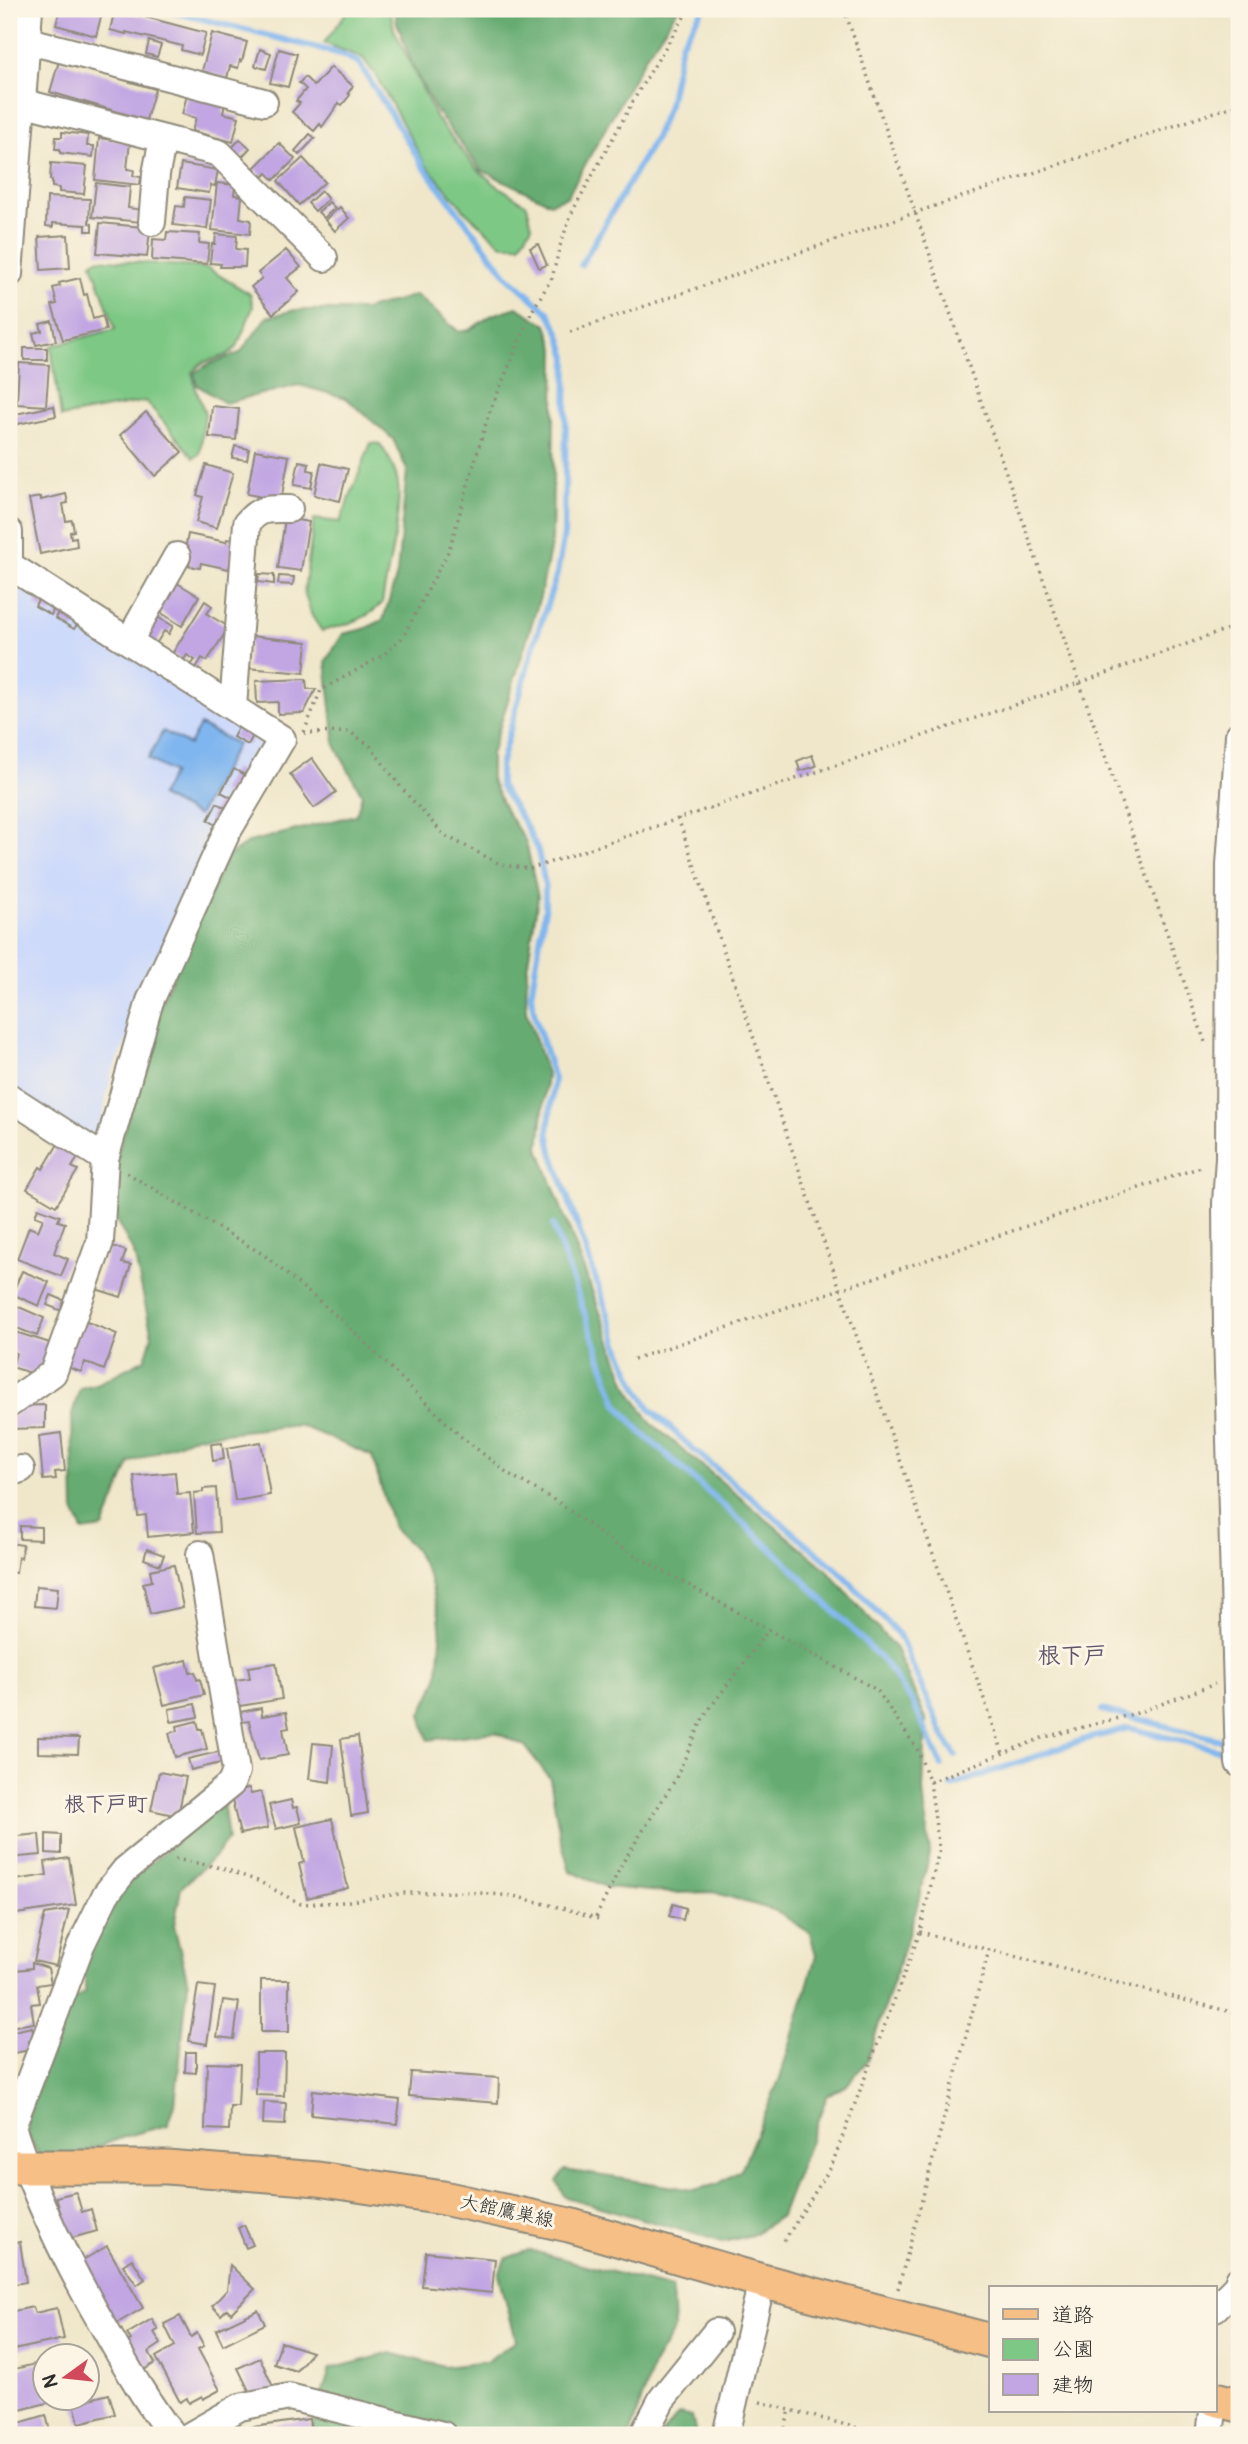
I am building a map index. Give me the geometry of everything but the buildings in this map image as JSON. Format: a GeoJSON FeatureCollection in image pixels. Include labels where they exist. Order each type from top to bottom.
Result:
{"type":"FeatureCollection","features":[{"type":"Feature","properties":{"kind":"main road","name":"大館鷹巣線"},"geometry":{"type":"LineString","coordinates":[[16,2166],[167,2167],[318,2179],[443,2198],[569,2225],[762,2281],[989,2340]]}},
{"type":"Feature","properties":{"kind":"main road"},"geometry":{"type":"LineString","coordinates":[[1216,2399],[1239,2405]]}},
{"type":"Feature","properties":{"kind":"street"},"geometry":{"type":"LineString","coordinates":[[9,274],[21,103],[17,37],[29,9]]}},
{"type":"Feature","properties":{"kind":"street"},"geometry":{"type":"LineString","coordinates":[[17,37],[264,102]]}},
{"type":"Feature","properties":{"kind":"street"},"geometry":{"type":"LineString","coordinates":[[21,103],[219,153],[324,258]]}},
{"type":"Feature","properties":{"kind":"street"},"geometry":{"type":"LineString","coordinates":[[152,222],[156,174],[163,139]]}},
{"type":"Feature","properties":{"kind":"street"},"geometry":{"type":"LineString","coordinates":[[233,707],[247,523],[255,513],[289,509]]}},
{"type":"Feature","properties":{"kind":"street"},"geometry":{"type":"LineString","coordinates":[[9,532],[9,565],[233,707],[293,736],[226,834],[150,1001],[105,1159],[100,1241],[53,1373],[9,1404]]}},
{"type":"Feature","properties":{"kind":"street"},"geometry":{"type":"LineString","coordinates":[[129,641],[177,556]]}},
{"type":"Feature","properties":{"kind":"street"},"geometry":{"type":"LineString","coordinates":[[1239,735],[1230,865],[1232,1149],[1226,1203],[1239,1763]]}},
{"type":"Feature","properties":{"kind":"street"},"geometry":{"type":"LineString","coordinates":[[9,1097],[105,1159]]}},
{"type":"Feature","properties":{"kind":"street"},"geometry":{"type":"LineString","coordinates":[[172,2435],[150,2407],[72,2272],[16,2166],[10,2122],[81,1945],[106,1894],[125,1870],[231,1784],[236,1771],[200,1554]]}},
{"type":"Feature","properties":{"kind":"street"},"geometry":{"type":"LineString","coordinates":[[1216,2307],[1237,2286],[1239,2280]]}},
{"type":"Feature","properties":{"kind":"street"},"geometry":{"type":"LineString","coordinates":[[726,2435],[762,2281]]}},
{"type":"Feature","properties":{"kind":"street"},"geometry":{"type":"LineString","coordinates":[[643,2435],[662,2399],[716,2332]]}},
{"type":"Feature","properties":{"kind":"street"},"geometry":{"type":"LineString","coordinates":[[191,2435],[240,2407],[289,2397],[443,2435]]}},
{"type":"Feature","properties":{"kind":"street"},"geometry":{"type":"LineString","coordinates":[[1210,2435],[1213,2412]]}},
{"type":"Feature","properties":{"kind":"path"},"geometry":{"type":"LineString","coordinates":[[293,736],[321,690],[382,656],[403,637],[449,550],[488,416],[532,311],[552,278],[571,214],[640,87],[689,9]]}},
{"type":"Feature","properties":{"kind":"path"},"geometry":{"type":"LineString","coordinates":[[844,9],[1205,1043]]}},
{"type":"Feature","properties":{"kind":"path"},"geometry":{"type":"LineString","coordinates":[[570,332],[1239,104]]}},
{"type":"Feature","properties":{"kind":"path"},"geometry":{"type":"LineString","coordinates":[[293,736],[350,732],[370,746],[403,790],[444,835],[502,865],[530,869],[1239,625]]}},
{"type":"Feature","properties":{"kind":"path"},"geometry":{"type":"LineString","coordinates":[[678,818],[1003,1754]]}},
{"type":"Feature","properties":{"kind":"path"},"geometry":{"type":"LineString","coordinates":[[634,1359],[840,1289],[1232,1149]]}},
{"type":"Feature","properties":{"kind":"path"},"geometry":{"type":"LineString","coordinates":[[105,1159],[264,1255],[345,1323],[459,1435],[509,1474],[559,1503],[613,1543],[877,1690],[917,1749],[930,1782],[939,1850],[920,1932],[831,2167],[784,2241]]}},
{"type":"Feature","properties":{"kind":"path"},"geometry":{"type":"LineString","coordinates":[[596,1918],[622,1862],[675,1780],[704,1716],[769,1629]]}},
{"type":"Feature","properties":{"kind":"path"},"geometry":{"type":"LineString","coordinates":[[930,1782],[1042,1738],[1137,1713],[1238,1676]]}},
{"type":"Feature","properties":{"kind":"path"},"geometry":{"type":"LineString","coordinates":[[135,1862],[178,1859],[222,1868],[258,1881],[302,1904],[343,1902],[405,1893],[468,1892],[513,1896],[602,1920]]}},
{"type":"Feature","properties":{"kind":"path"},"geometry":{"type":"LineString","coordinates":[[920,1932],[1239,2014]]}},
{"type":"Feature","properties":{"kind":"path"},"geometry":{"type":"LineString","coordinates":[[891,2314],[989,1950]]}},
{"type":"Feature","properties":{"kind":"path"},"geometry":{"type":"LineString","coordinates":[[760,2402],[884,2435]]}},
{"type":"Feature","properties":{"kind":"path"},"geometry":{"type":"LineString","coordinates":[[783,2435],[790,2410]]}},
{"type":"Feature","properties":{"kind":"shaded area"},"geometry":{"type":"Polygon","coordinates":[[[9,586],[46,596],[270,737],[111,1075],[97,1146],[9,1086],[9,586]]]}},
{"type":"Feature","properties":{"kind":"green space"},"geometry":{"type":"Polygon","coordinates":[[[349,9],[390,9],[394,29],[436,118],[476,168],[527,205],[532,226],[520,245],[502,245],[466,212],[425,164],[376,76],[363,58],[324,43],[349,9]]]}},
{"type":"Feature","properties":{"kind":"green space"},"geometry":{"type":"Polygon","coordinates":[[[396,9],[678,9],[646,56],[567,197],[550,203],[481,170],[436,111],[414,69],[396,20],[396,9]]]}},
{"type":"Feature","properties":{"kind":"green space"},"geometry":{"type":"Polygon","coordinates":[[[97,259],[207,268],[250,294],[253,307],[237,347],[227,355],[202,363],[192,372],[205,413],[200,454],[194,458],[146,401],[61,417],[51,346],[115,329],[92,263],[97,259]]]}},
{"type":"Feature","properties":{"kind":"green space"},"geometry":{"type":"Polygon","coordinates":[[[416,295],[459,332],[469,330],[492,315],[517,307],[547,325],[555,348],[552,540],[540,597],[491,755],[491,780],[506,811],[526,842],[538,897],[527,969],[526,1011],[547,1074],[539,1148],[629,1390],[651,1423],[826,1569],[896,1649],[926,1719],[923,1791],[930,1853],[916,1910],[867,2061],[847,2085],[827,2096],[781,2216],[752,2235],[723,2242],[565,2197],[557,2181],[565,2170],[694,2190],[718,2184],[741,2170],[780,2078],[816,1956],[810,1933],[776,1911],[713,1892],[673,1893],[606,1887],[570,1871],[560,1836],[550,1779],[525,1746],[495,1732],[428,1740],[421,1714],[437,1680],[441,1639],[439,1615],[430,1579],[415,1549],[393,1528],[372,1456],[299,1425],[196,1436],[130,1463],[103,1528],[83,1531],[74,1511],[72,1414],[80,1388],[99,1383],[145,1359],[152,1336],[134,1253],[117,1222],[118,1154],[157,1012],[227,857],[249,842],[356,815],[362,795],[335,745],[326,661],[343,634],[364,629],[383,620],[397,574],[407,470],[393,439],[346,398],[299,385],[225,403],[197,385],[194,373],[209,364],[240,353],[267,317],[295,310],[364,310],[416,295]]]}},
{"type":"Feature","properties":{"kind":"green space"},"geometry":{"type":"Polygon","coordinates":[[[371,443],[380,444],[389,458],[397,478],[399,496],[382,603],[362,618],[322,631],[312,616],[304,592],[314,519],[340,522],[371,443]]]}},
{"type":"Feature","properties":{"kind":"green space"},"geometry":{"type":"Polygon","coordinates":[[[223,1802],[228,1839],[215,1856],[181,1888],[174,1925],[188,1983],[175,2104],[168,2125],[127,2136],[70,2157],[40,2157],[28,2136],[27,2117],[70,2001],[85,1992],[85,1978],[81,1967],[109,1898],[223,1802]]]}},
{"type":"Feature","properties":{"kind":"green space"},"geometry":{"type":"Polygon","coordinates":[[[529,2250],[672,2288],[674,2330],[653,2365],[630,2435],[319,2435],[312,2427],[330,2369],[391,2353],[444,2367],[486,2362],[516,2340],[499,2274],[505,2259],[529,2250]]]}},
{"type":"Feature","properties":{"kind":"green space"},"geometry":{"type":"Polygon","coordinates":[[[679,2414],[692,2416],[696,2435],[660,2435],[679,2414]]]}},
{"type":"Feature","properties":{"kind":"water"},"geometry":{"type":"Polygon","coordinates":[[[200,725],[237,744],[198,816],[160,796],[173,773],[148,759],[163,731],[189,745],[200,725]]]}},
{"type":"Feature","properties":{"kind":"waterway"},"geometry":{"type":"LineString","coordinates":[[162,9],[341,54],[359,63],[423,166],[508,277],[549,313],[559,332],[567,357],[564,534],[557,574],[534,644],[500,766],[500,785],[538,851],[545,884],[545,909],[531,995],[554,1079],[548,1132],[552,1152],[621,1352],[650,1409],[693,1449],[839,1571],[899,1635],[938,1724],[956,1755]]}},
{"type":"Feature","properties":{"kind":"waterway"},"geometry":{"type":"LineString","coordinates":[[581,265],[655,138],[669,104],[681,44],[703,9]]}},
{"type":"Feature","properties":{"kind":"waterway"},"geometry":{"type":"LineString","coordinates":[[553,1225],[617,1404],[640,1431],[784,1560],[885,1663],[913,1703],[942,1766]]}},
{"type":"Feature","properties":{"kind":"waterway"},"geometry":{"type":"LineString","coordinates":[[1102,1710],[1228,1742]]}},
{"type":"Feature","properties":{"kind":"waterway"},"geometry":{"type":"LineString","coordinates":[[951,1786],[1083,1740],[1129,1728],[1227,1752]]}},
{"type":"Feature","properties":{"kind":"district","name":"根下戸"},"geometry":{"type":"Point","coordinates":[1072,1655]}},
{"type":"Feature","properties":{"kind":"district","name":"根下戸町"},"geometry":{"type":"Point","coordinates":[106,1804]}}]}
